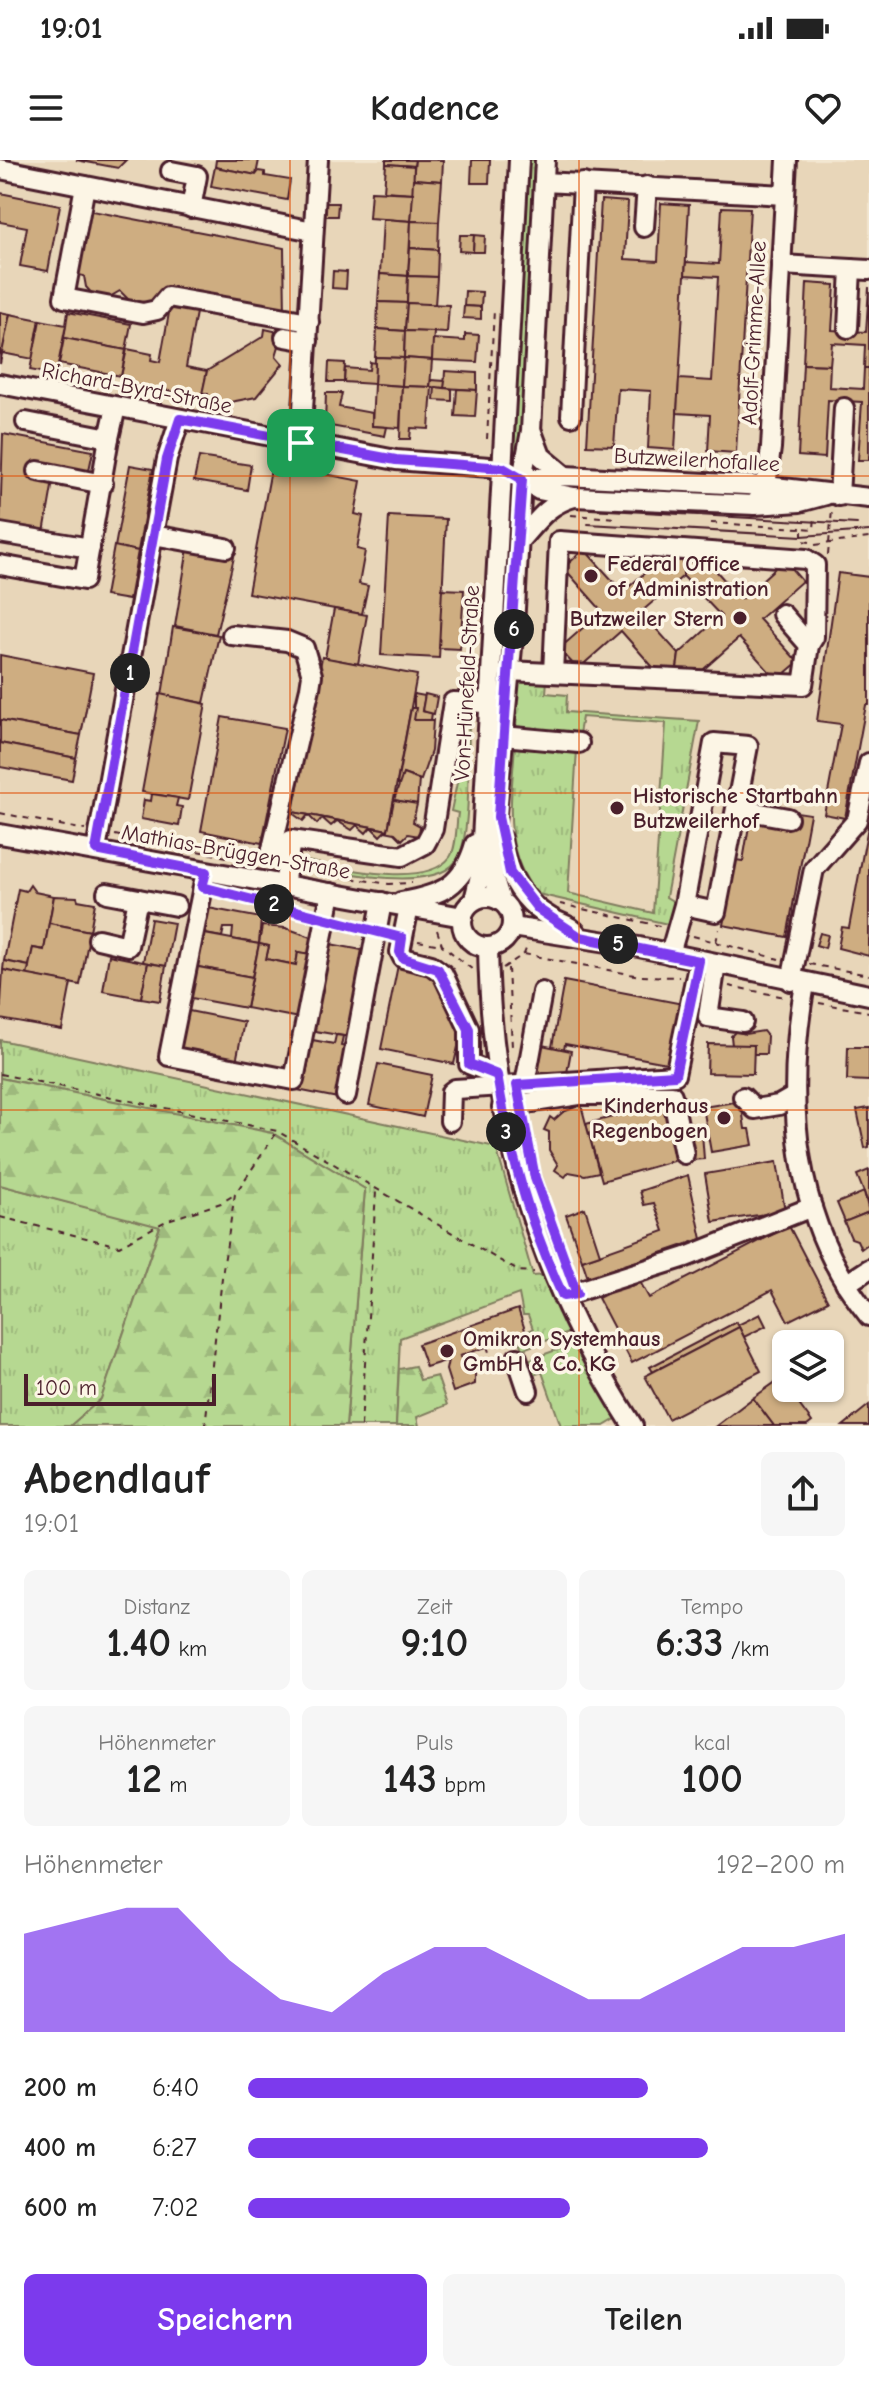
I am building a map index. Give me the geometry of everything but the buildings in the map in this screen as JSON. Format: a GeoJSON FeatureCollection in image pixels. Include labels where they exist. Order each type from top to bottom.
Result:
{"type":"FeatureCollection","features":[{"type":"Feature","properties":{"kind":"street"},"geometry":{"type":"LineString","coordinates":[[301,443],[318,160]]}},
{"type":"Feature","properties":{"kind":"street","name":"Von-Hünefeld-Straße"},"geometry":{"type":"LineString","coordinates":[[474,900],[479,883],[519,160]]}},
{"type":"Feature","properties":{"kind":"street","name":"Von-Hünefeld-Straße"},"geometry":{"type":"LineString","coordinates":[[501,901],[493,876],[520,540],[522,479],[531,431],[545,160]]}},
{"type":"Feature","properties":{"kind":"street","name":"Adolf-Grimme-Allee"},"geometry":{"type":"LineString","coordinates":[[755,505],[766,486],[787,160]]}},
{"type":"Feature","properties":{"kind":"street"},"geometry":{"type":"LineString","coordinates":[[0,169],[313,231]]}},
{"type":"Feature","properties":{"kind":"street"},"geometry":{"type":"LineString","coordinates":[[171,171],[197,176],[191,208]]}},
{"type":"Feature","properties":{"kind":"street"},"geometry":{"type":"LineString","coordinates":[[544,182],[785,195]]}},
{"type":"Feature","properties":{"kind":"street"},"geometry":{"type":"LineString","coordinates":[[571,416],[583,183]]}},
{"type":"Feature","properties":{"kind":"street"},"geometry":{"type":"LineString","coordinates":[[85,186],[64,298],[143,313],[157,310],[168,297],[308,332]]}},
{"type":"Feature","properties":{"kind":"street"},"geometry":{"type":"LineString","coordinates":[[644,227],[647,186]]}},
{"type":"Feature","properties":{"kind":"street"},"geometry":{"type":"LineString","coordinates":[[781,265],[860,270],[848,328]]}},
{"type":"Feature","properties":{"kind":"street"},"geometry":{"type":"LineString","coordinates":[[285,337],[308,332]]}},
{"type":"Feature","properties":{"kind":"street","name":"Richard-Byrd-Straße"},"geometry":{"type":"LineString","coordinates":[[0,384],[396,460],[503,468]]}},
{"type":"Feature","properties":{"kind":"street"},"geometry":{"type":"LineString","coordinates":[[0,565],[84,580],[116,407]]}},
{"type":"Feature","properties":{"kind":"street"},"geometry":{"type":"LineString","coordinates":[[833,496],[844,408]]}},
{"type":"Feature","properties":{"kind":"street"},"geometry":{"type":"LineString","coordinates":[[98,842],[167,459],[180,419]]}},
{"type":"Feature","properties":{"kind":"street"},"geometry":{"type":"LineString","coordinates":[[26,422],[109,438]]}},
{"type":"Feature","properties":{"kind":"street"},"geometry":{"type":"LineString","coordinates":[[531,431],[541,456],[565,476]]}},
{"type":"Feature","properties":{"kind":"street"},"geometry":{"type":"LineString","coordinates":[[503,468],[522,479]]}},
{"type":"Feature","properties":{"kind":"street"},"geometry":{"type":"LineString","coordinates":[[38,471],[103,484]]}},
{"type":"Feature","properties":{"kind":"street","name":"Butzweilerhofallee"},"geometry":{"type":"LineString","coordinates":[[522,479],[565,476],[766,486],[869,498]]}},
{"type":"Feature","properties":{"kind":"street","name":"Butzweilerhofallee"},"geometry":{"type":"LineString","coordinates":[[522,479],[539,490],[574,497],[755,505],[833,496]]}},
{"type":"Feature","properties":{"kind":"street"},"geometry":{"type":"LineString","coordinates":[[520,540],[542,514],[560,501],[574,497]]}},
{"type":"Feature","properties":{"kind":"street"},"geometry":{"type":"LineString","coordinates":[[0,533],[90,548]]}},
{"type":"Feature","properties":{"kind":"street"},"geometry":{"type":"LineString","coordinates":[[153,535],[226,548]]}},
{"type":"Feature","properties":{"kind":"street"},"geometry":{"type":"LineString","coordinates":[[508,671],[803,685],[809,645],[814,637],[815,565],[798,556],[559,541],[553,673]]}},
{"type":"Feature","properties":{"kind":"street"},"geometry":{"type":"LineString","coordinates":[[782,614],[809,645]]}},
{"type":"Feature","properties":{"kind":"street"},"geometry":{"type":"LineString","coordinates":[[232,635],[287,641],[304,648],[310,666],[310,688],[271,853],[286,870]]}},
{"type":"Feature","properties":{"kind":"street"},"geometry":{"type":"LineString","coordinates":[[286,870],[291,840],[402,856],[425,844],[433,829],[453,702],[488,703]]}},
{"type":"Feature","properties":{"kind":"street"},"geometry":{"type":"LineString","coordinates":[[503,736],[579,743]]}},
{"type":"Feature","properties":{"kind":"street"},"geometry":{"type":"LineString","coordinates":[[670,954],[684,905],[714,743],[748,746],[740,808],[716,912],[684,905]]}},
{"type":"Feature","properties":{"kind":"street"},"geometry":{"type":"LineString","coordinates":[[869,763],[857,820],[814,869],[796,962],[800,988],[793,1097],[796,1142],[812,1207],[846,1284],[869,1316]]}},
{"type":"Feature","properties":{"kind":"street"},"geometry":{"type":"LineString","coordinates":[[346,1095],[384,903],[431,895],[460,878],[478,835],[484,799]]}},
{"type":"Feature","properties":{"kind":"street"},"geometry":{"type":"LineString","coordinates":[[703,799],[788,818]]}},
{"type":"Feature","properties":{"kind":"street"},"geometry":{"type":"LineString","coordinates":[[498,817],[504,859],[515,883],[538,909],[580,937]]}},
{"type":"Feature","properties":{"kind":"street","name":"Mathias-Brüggen-Straße"},"geometry":{"type":"LineString","coordinates":[[0,834],[98,842],[204,879],[286,870],[331,893],[463,917]]}},
{"type":"Feature","properties":{"kind":"street"},"geometry":{"type":"LineString","coordinates":[[204,879],[169,1056],[294,1080],[331,893]]}},
{"type":"Feature","properties":{"kind":"street"},"geometry":{"type":"LineString","coordinates":[[107,893],[176,906]]}},
{"type":"Feature","properties":{"kind":"street"},"geometry":{"type":"LineString","coordinates":[[492,897],[501,901],[512,917],[512,927],[502,942],[488,947],[467,937],[463,917],[474,900],[492,897]]}},
{"type":"Feature","properties":{"kind":"street"},"geometry":{"type":"LineString","coordinates":[[98,939],[128,946],[138,899]]}},
{"type":"Feature","properties":{"kind":"street"},"geometry":{"type":"LineString","coordinates":[[409,907],[400,952],[403,958],[431,965],[443,974],[469,1029],[469,1064],[498,1081]]}},
{"type":"Feature","properties":{"kind":"street"},"geometry":{"type":"LineString","coordinates":[[512,927],[670,954],[706,972],[800,988],[869,995]]}},
{"type":"Feature","properties":{"kind":"street"},"geometry":{"type":"LineString","coordinates":[[488,947],[498,1081],[523,1193],[552,1273],[580,1336],[632,1425]]}},
{"type":"Feature","properties":{"kind":"street"},"geometry":{"type":"LineString","coordinates":[[706,972],[708,1017],[743,1022]]}},
{"type":"Feature","properties":{"kind":"street"},"geometry":{"type":"LineString","coordinates":[[450,1121],[451,1092],[498,1081],[525,1084],[675,1075],[706,972]]}},
{"type":"Feature","properties":{"kind":"street"},"geometry":{"type":"LineString","coordinates":[[525,1084],[542,992]]}},
{"type":"Feature","properties":{"kind":"street"},"geometry":{"type":"LineString","coordinates":[[502,1107],[579,1095],[672,1095],[684,1154]]}},
{"type":"Feature","properties":{"kind":"street"},"geometry":{"type":"LineString","coordinates":[[743,1097],[755,1109],[779,1105],[793,1097]]}},
{"type":"Feature","properties":{"kind":"street"},"geometry":{"type":"LineString","coordinates":[[563,1296],[686,1257],[812,1207]]}},
{"type":"Feature","properties":{"kind":"street"},"geometry":{"type":"LineString","coordinates":[[846,1284],[869,1269]]}},
{"type":"Feature","properties":{"kind":"street"},"geometry":{"type":"LineString","coordinates":[[517,1358],[528,1391]]}},
{"type":"Feature","properties":{"kind":"path"},"geometry":{"type":"LineString","coordinates":[[816,577],[827,558],[833,496]]}},
{"type":"Feature","properties":{"kind":"path"},"geometry":{"type":"LineString","coordinates":[[711,523],[814,529],[815,514]]}},
{"type":"Feature","properties":{"kind":"path"},"geometry":{"type":"LineString","coordinates":[[587,516],[618,518]]}},
{"type":"Feature","properties":{"kind":"path"},"geometry":{"type":"LineString","coordinates":[[802,528],[802,541],[810,542],[810,546]]}},
{"type":"Feature","properties":{"kind":"path"},"geometry":{"type":"LineString","coordinates":[[0,813],[98,842],[258,863]]}},
{"type":"Feature","properties":{"kind":"path"},"geometry":{"type":"LineString","coordinates":[[286,870],[389,884],[418,883]]}},
{"type":"Feature","properties":{"kind":"path"},"geometry":{"type":"LineString","coordinates":[[204,879],[327,921],[376,932]]}},
{"type":"Feature","properties":{"kind":"path"},"geometry":{"type":"LineString","coordinates":[[552,903],[796,962],[869,975]]}},
{"type":"Feature","properties":{"kind":"path"},"geometry":{"type":"LineString","coordinates":[[402,938],[442,945]]}},
{"type":"Feature","properties":{"kind":"path"},"geometry":{"type":"LineString","coordinates":[[524,954],[640,976],[706,972],[800,988],[869,1012]]}},
{"type":"Feature","properties":{"kind":"path"},"geometry":{"type":"LineString","coordinates":[[508,968],[512,1051]]}},
{"type":"Feature","properties":{"kind":"path"},"geometry":{"type":"LineString","coordinates":[[0,1074],[277,1131],[518,1271],[552,1273]]}},
{"type":"Feature","properties":{"kind":"path"},"geometry":{"type":"LineString","coordinates":[[0,1217],[119,1246],[168,1220],[221,1203],[235,1194],[277,1131]]}},
{"type":"Feature","properties":{"kind":"path"},"geometry":{"type":"LineString","coordinates":[[361,1426],[376,1191]]}},
{"type":"Feature","properties":{"kind":"path"},"geometry":{"type":"LineString","coordinates":[[205,1426],[235,1194]]}},
{"type":"Feature","properties":{"kind":"path"},"geometry":{"type":"LineString","coordinates":[[487,1346],[494,1366]]}},
{"type":"Feature","properties":{"kind":"path"},"geometry":{"type":"LineString","coordinates":[[477,1372],[517,1358]]}},
{"type":"Feature","properties":{"kind":"shaded area"},"geometry":{"type":"Polygon","coordinates":[[[0,160],[869,160],[869,1426],[396,1426],[400,1338],[536,1287],[496,1147],[0,1040],[0,160]]]}},
{"type":"Feature","properties":{"kind":"green space"},"geometry":{"type":"Polygon","coordinates":[[[524,160],[538,160],[523,425],[516,454],[510,437],[524,160]]]}},
{"type":"Feature","properties":{"kind":"green space"},"geometry":{"type":"Polygon","coordinates":[[[518,678],[547,680],[546,693],[567,695],[566,712],[699,721],[666,897],[676,903],[672,925],[538,894],[518,860],[511,823],[515,744],[577,749],[568,893],[653,913],[666,723],[582,717],[579,734],[516,729],[518,678]]]}},
{"type":"Feature","properties":{"kind":"green space"},"geometry":{"type":"Polygon","coordinates":[[[469,726],[463,845],[459,856],[448,869],[429,876],[380,877],[288,862],[296,859],[354,870],[400,874],[438,867],[450,857],[454,848],[458,813],[451,811],[469,726]]]}},
{"type":"Feature","properties":{"kind":"green space"},"geometry":{"type":"Polygon","coordinates":[[[0,1040],[496,1147],[533,1276],[545,1275],[571,1332],[523,1349],[518,1336],[533,1329],[528,1315],[523,1315],[519,1294],[400,1338],[396,1426],[346,1426],[365,1189],[272,1133],[0,1078],[0,1040]]]}},
{"type":"Feature","properties":{"kind":"green space"},"geometry":{"type":"Polygon","coordinates":[[[0,1078],[272,1133],[365,1189],[346,1426],[70,1426],[101,1399],[160,1227],[0,1185],[0,1078]]]}},
{"type":"Feature","properties":{"kind":"green space"},"geometry":{"type":"Polygon","coordinates":[[[0,1185],[160,1226],[101,1399],[70,1426],[0,1426],[0,1185]]]}},
{"type":"Feature","properties":{"kind":"green space"},"geometry":{"type":"Polygon","coordinates":[[[576,1343],[619,1417],[604,1426],[561,1426],[542,1372],[533,1375],[528,1360],[576,1343]]]}},
{"type":"Feature","properties":{"kind":"green space"},"geometry":{"type":"Polygon","coordinates":[[[415,1366],[420,1380],[437,1376],[447,1405],[417,1417],[419,1426],[396,1426],[399,1369],[415,1366]]]}},
{"type":"Feature","properties":{"kind":"tram line"},"geometry":{"type":"LineString","coordinates":[[590,509],[857,524]]}},
{"type":"Feature","properties":{"kind":"tram line"},"geometry":{"type":"LineString","coordinates":[[588,524],[802,536],[869,531]]}},
{"type":"Feature","properties":{"kind":"place","name":"Federal Office of Administration"},"geometry":{"type":"Point","coordinates":[591,576]}},
{"type":"Feature","properties":{"kind":"place","name":"Butzweiler Stern"},"geometry":{"type":"Point","coordinates":[740,618]}},
{"type":"Feature","properties":{"kind":"place","name":"Historische Startbahn Butzweilerhof"},"geometry":{"type":"Point","coordinates":[617,808]}},
{"type":"Feature","properties":{"kind":"place","name":"Kinderhaus Regenbogen"},"geometry":{"type":"Point","coordinates":[724,1118]}},
{"type":"Feature","properties":{"kind":"place","name":"Omikron Systemhaus GmbH & Co. KG"},"geometry":{"type":"Point","coordinates":[447,1351]}},
{"type":"Feature","properties":{"kind":"route"},"geometry":{"type":"LineString","coordinates":[[180,419],[301,443],[396,460],[503,468],[522,479],[514,627],[498,817],[504,859],[520,891],[547,916],[566,924],[580,937],[699,961],[675,1075],[668,1078],[626,1077],[517,1085],[535,1178],[577,1294],[563,1296],[552,1273],[523,1193],[505,1127],[497,1075],[469,1064],[469,1029],[438,969],[403,958],[400,952],[402,938],[202,887],[206,872],[96,850],[167,459],[173,449],[180,419]]}}]}
